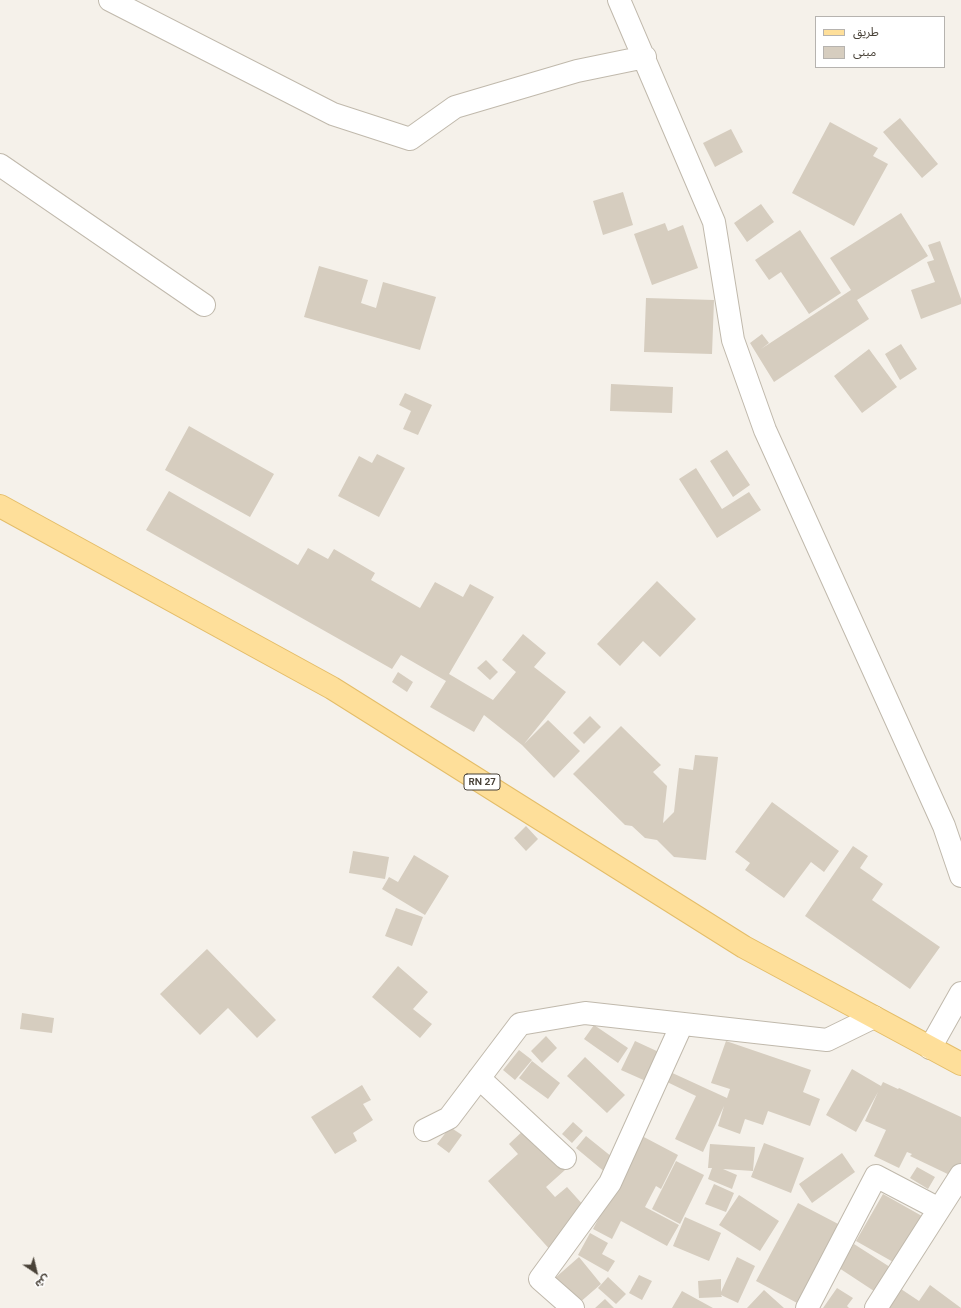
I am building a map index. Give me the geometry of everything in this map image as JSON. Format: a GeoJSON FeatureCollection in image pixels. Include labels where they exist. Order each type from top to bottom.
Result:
{"type":"FeatureCollection","features":[{"type":"Feature","properties":{"kind":"main road","name":"RN 27"},"geometry":{"type":"LineString","coordinates":[[0,506],[332,688],[744,947],[961,1064]]}},
{"type":"Feature","properties":{"kind":"street"},"geometry":{"type":"LineString","coordinates":[[619,0],[645,57],[714,222],[732,340],[765,430],[952,822],[961,876]]}},
{"type":"Feature","properties":{"kind":"street"},"geometry":{"type":"LineString","coordinates":[[113,1],[333,114],[410,139],[455,107],[577,71],[645,57]]}},
{"type":"Feature","properties":{"kind":"street"},"geometry":{"type":"LineString","coordinates":[[0,165],[204,305]]}},
{"type":"Feature","properties":{"kind":"street"},"geometry":{"type":"LineString","coordinates":[[930,1048],[961,993]]}},
{"type":"Feature","properties":{"kind":"street"},"geometry":{"type":"LineString","coordinates":[[425,1130],[449,1118],[520,1024],[585,1013],[827,1040],[874,1017]]}},
{"type":"Feature","properties":{"kind":"street"},"geometry":{"type":"LineString","coordinates":[[573,1308],[540,1279],[610,1183],[682,1024]]}},
{"type":"Feature","properties":{"kind":"street"},"geometry":{"type":"LineString","coordinates":[[479,1078],[565,1158]]}},
{"type":"Feature","properties":{"kind":"street"},"geometry":{"type":"LineString","coordinates":[[876,1308],[961,1175]]}},
{"type":"Feature","properties":{"kind":"street"},"geometry":{"type":"LineString","coordinates":[[807,1308],[876,1176],[939,1209]]}},
{"type":"Feature","properties":{"kind":"building"},"geometry":{"type":"Polygon","coordinates":[[[900,118],[938,164],[922,178],[883,132],[900,118]]]}},
{"type":"Feature","properties":{"kind":"building"},"geometry":{"type":"Polygon","coordinates":[[[830,122],[878,148],[873,156],[888,164],[854,226],[792,193],[830,122]]]}},
{"type":"Feature","properties":{"kind":"building"},"geometry":{"type":"Polygon","coordinates":[[[731,129],[743,152],[715,167],[703,143],[731,129]]]}},
{"type":"Feature","properties":{"kind":"building"},"geometry":{"type":"Polygon","coordinates":[[[623,192],[633,225],[603,235],[593,201],[623,192]]]}},
{"type":"Feature","properties":{"kind":"building"},"geometry":{"type":"Polygon","coordinates":[[[761,204],[774,222],[747,242],[734,223],[761,204]]]}},
{"type":"Feature","properties":{"kind":"building"},"geometry":{"type":"Polygon","coordinates":[[[901,213],[928,256],[857,300],[869,319],[774,382],[750,343],[762,334],[769,343],[761,349],[851,290],[830,258],[901,213]]]}},
{"type":"Feature","properties":{"kind":"building"},"geometry":{"type":"Polygon","coordinates":[[[665,223],[668,231],[683,225],[698,268],[652,285],[634,234],[665,223]]]}},
{"type":"Feature","properties":{"kind":"building"},"geometry":{"type":"Polygon","coordinates":[[[800,230],[841,293],[809,314],[781,272],[769,280],[755,260],[800,230]]]}},
{"type":"Feature","properties":{"kind":"building"},"geometry":{"type":"Polygon","coordinates":[[[940,241],[961,299],[961,304],[921,319],[911,290],[935,282],[927,262],[934,260],[928,245],[940,241]]]}},
{"type":"Feature","properties":{"kind":"building"},"geometry":{"type":"Polygon","coordinates":[[[319,266],[368,280],[361,303],[376,308],[383,282],[436,297],[420,350],[304,317],[319,266]]]}},
{"type":"Feature","properties":{"kind":"building"},"geometry":{"type":"Polygon","coordinates":[[[646,298],[714,300],[712,354],[644,352],[646,298]]]}},
{"type":"Feature","properties":{"kind":"building"},"geometry":{"type":"Polygon","coordinates":[[[901,344],[917,369],[900,380],[885,354],[901,344]]]}},
{"type":"Feature","properties":{"kind":"building"},"geometry":{"type":"Polygon","coordinates":[[[869,349],[897,387],[862,413],[834,376],[869,349]]]}},
{"type":"Feature","properties":{"kind":"building"},"geometry":{"type":"Polygon","coordinates":[[[611,384],[673,387],[672,413],[610,411],[611,384]]]}},
{"type":"Feature","properties":{"kind":"building"},"geometry":{"type":"Polygon","coordinates":[[[405,393],[432,405],[418,435],[403,429],[411,411],[399,405],[405,393]]]}},
{"type":"Feature","properties":{"kind":"building"},"geometry":{"type":"Polygon","coordinates":[[[189,426],[274,474],[250,517],[165,470],[189,426]]]}},
{"type":"Feature","properties":{"kind":"building"},"geometry":{"type":"Polygon","coordinates":[[[727,450],[750,485],[733,497],[710,461],[727,450]]]}},
{"type":"Feature","properties":{"kind":"building"},"geometry":{"type":"Polygon","coordinates":[[[377,454],[405,468],[379,517],[338,496],[359,456],[372,463],[377,454]]]}},
{"type":"Feature","properties":{"kind":"building"},"geometry":{"type":"Polygon","coordinates":[[[696,468],[722,509],[749,492],[761,510],[717,538],[679,479],[696,468]]]}},
{"type":"Feature","properties":{"kind":"building"},"geometry":{"type":"Polygon","coordinates":[[[169,491],[298,565],[308,548],[328,559],[334,549],[375,573],[371,580],[420,608],[435,582],[463,597],[470,584],[494,597],[449,674],[493,700],[516,672],[502,660],[523,634],[546,653],[534,667],[566,692],[524,744],[548,720],[580,751],[554,778],[522,745],[484,715],[474,732],[430,707],[446,681],[401,655],[392,669],[146,530],[169,491]]]}},
{"type":"Feature","properties":{"kind":"building"},"geometry":{"type":"Polygon","coordinates":[[[657,581],[696,619],[660,657],[643,641],[620,666],[597,644],[657,581]]]}},
{"type":"Feature","properties":{"kind":"building"},"geometry":{"type":"Polygon","coordinates":[[[486,660],[498,672],[490,680],[477,668],[486,660]]]}},
{"type":"Feature","properties":{"kind":"building"},"geometry":{"type":"Polygon","coordinates":[[[398,672],[413,682],[407,692],[392,682],[398,672]]]}},
{"type":"Feature","properties":{"kind":"building"},"geometry":{"type":"Polygon","coordinates":[[[590,716],[601,727],[584,744],[573,733],[590,716]]]}},
{"type":"Feature","properties":{"kind":"building"},"geometry":{"type":"Polygon","coordinates":[[[621,726],[661,765],[653,772],[667,786],[663,823],[674,812],[679,768],[693,770],[695,755],[718,757],[706,860],[674,857],[657,840],[645,838],[632,826],[625,825],[573,774],[621,726]]]}},
{"type":"Feature","properties":{"kind":"building"},"geometry":{"type":"Polygon","coordinates":[[[772,802],[839,851],[824,872],[811,862],[784,898],[745,870],[750,863],[735,852],[772,802]]]}},
{"type":"Feature","properties":{"kind":"building"},"geometry":{"type":"Polygon","coordinates":[[[526,826],[538,839],[526,851],[514,838],[526,826]]]}},
{"type":"Feature","properties":{"kind":"building"},"geometry":{"type":"Polygon","coordinates":[[[853,846],[868,856],[860,868],[883,884],[872,900],[940,947],[910,989],[805,916],[853,846]]]}},
{"type":"Feature","properties":{"kind":"building"},"geometry":{"type":"Polygon","coordinates":[[[353,851],[389,857],[385,879],[349,873],[353,851]]]}},
{"type":"Feature","properties":{"kind":"building"},"geometry":{"type":"Polygon","coordinates":[[[414,855],[449,876],[425,915],[382,889],[389,877],[398,882],[414,855]]]}},
{"type":"Feature","properties":{"kind":"building"},"geometry":{"type":"Polygon","coordinates":[[[396,908],[423,917],[412,946],[385,936],[396,908]]]}},
{"type":"Feature","properties":{"kind":"building"},"geometry":{"type":"Polygon","coordinates":[[[207,949],[276,1020],[257,1038],[228,1008],[200,1035],[160,994],[207,949]]]}},
{"type":"Feature","properties":{"kind":"building"},"geometry":{"type":"Polygon","coordinates":[[[398,966],[428,992],[413,1009],[432,1024],[420,1038],[372,997],[398,966]]]}},
{"type":"Feature","properties":{"kind":"building"},"geometry":{"type":"Polygon","coordinates":[[[22,1013],[54,1018],[52,1033],[20,1029],[22,1013]]]}},
{"type":"Feature","properties":{"kind":"building"},"geometry":{"type":"Polygon","coordinates":[[[594,1025],[628,1048],[618,1063],[584,1039],[594,1025]]]}},
{"type":"Feature","properties":{"kind":"building"},"geometry":{"type":"Polygon","coordinates":[[[546,1036],[557,1048],[542,1063],[531,1051],[546,1036]]]}},
{"type":"Feature","properties":{"kind":"building"},"geometry":{"type":"Polygon","coordinates":[[[635,1041],[661,1053],[648,1082],[621,1070],[635,1041]]]}},
{"type":"Feature","properties":{"kind":"building"},"geometry":{"type":"Polygon","coordinates":[[[726,1041],[811,1070],[803,1092],[820,1099],[810,1126],[768,1111],[763,1125],[745,1119],[740,1134],[718,1126],[724,1106],[703,1152],[675,1139],[696,1096],[663,1080],[668,1071],[727,1098],[730,1089],[711,1083],[726,1041]]]}},
{"type":"Feature","properties":{"kind":"building"},"geometry":{"type":"Polygon","coordinates":[[[519,1050],[532,1060],[515,1080],[503,1070],[519,1050]]]}},
{"type":"Feature","properties":{"kind":"building"},"geometry":{"type":"Polygon","coordinates":[[[585,1057],[625,1095],[607,1113],[567,1076],[585,1057]]]}},
{"type":"Feature","properties":{"kind":"building"},"geometry":{"type":"Polygon","coordinates":[[[532,1061],[560,1083],[548,1099],[519,1078],[532,1061]]]}},
{"type":"Feature","properties":{"kind":"building"},"geometry":{"type":"Polygon","coordinates":[[[852,1069],[881,1086],[883,1082],[898,1089],[899,1088],[961,1117],[961,1168],[956,1178],[910,1156],[912,1154],[907,1152],[899,1168],[874,1156],[886,1130],[865,1121],[878,1092],[856,1132],[826,1115],[852,1069]]]}},
{"type":"Feature","properties":{"kind":"building"},"geometry":{"type":"Polygon","coordinates":[[[362,1085],[371,1100],[363,1104],[373,1120],[353,1133],[357,1141],[335,1154],[311,1117],[362,1085]]]}},
{"type":"Feature","properties":{"kind":"building"},"geometry":{"type":"Polygon","coordinates":[[[573,1122],[583,1131],[572,1143],[562,1134],[573,1122]]]}},
{"type":"Feature","properties":{"kind":"building"},"geometry":{"type":"Polygon","coordinates":[[[450,1127],[462,1135],[449,1153],[437,1144],[450,1127]]]}},
{"type":"Feature","properties":{"kind":"building"},"geometry":{"type":"Polygon","coordinates":[[[526,1128],[565,1170],[546,1187],[555,1197],[567,1187],[594,1217],[553,1253],[488,1181],[518,1154],[509,1144],[526,1128]]]}},
{"type":"Feature","properties":{"kind":"building"},"geometry":{"type":"Polygon","coordinates":[[[586,1136],[617,1161],[606,1173],[576,1148],[586,1136]]]}},
{"type":"Feature","properties":{"kind":"building"},"geometry":{"type":"Polygon","coordinates":[[[642,1136],[678,1155],[661,1189],[656,1186],[645,1207],[679,1225],[667,1246],[621,1221],[612,1239],[593,1229],[642,1136]]]}},
{"type":"Feature","properties":{"kind":"building"},"geometry":{"type":"Polygon","coordinates":[[[764,1143],[804,1158],[791,1193],[751,1177],[764,1143]]]}},
{"type":"Feature","properties":{"kind":"building"},"geometry":{"type":"Polygon","coordinates":[[[710,1144],[755,1147],[753,1171],[723,1169],[737,1175],[732,1189],[708,1179],[712,1168],[708,1168],[710,1144]]]}},
{"type":"Feature","properties":{"kind":"building"},"geometry":{"type":"Polygon","coordinates":[[[842,1153],[855,1172],[812,1203],[799,1184],[842,1153]]]}},
{"type":"Feature","properties":{"kind":"building"},"geometry":{"type":"Polygon","coordinates":[[[676,1161],[704,1175],[680,1224],[652,1209],[676,1161]]]}},
{"type":"Feature","properties":{"kind":"building"},"geometry":{"type":"Polygon","coordinates":[[[917,1167],[935,1177],[928,1189],[910,1178],[917,1167]]]}},
{"type":"Feature","properties":{"kind":"building"},"geometry":{"type":"Polygon","coordinates":[[[714,1184],[734,1193],[726,1212],[705,1204],[714,1184]]]}},
{"type":"Feature","properties":{"kind":"building"},"geometry":{"type":"Polygon","coordinates":[[[883,1194],[929,1220],[902,1267],[856,1241],[883,1194]]]}},
{"type":"Feature","properties":{"kind":"building"},"geometry":{"type":"Polygon","coordinates":[[[739,1195],[779,1221],[760,1251],[719,1225],[739,1195]]]}},
{"type":"Feature","properties":{"kind":"building"},"geometry":{"type":"Polygon","coordinates":[[[798,1203],[842,1226],[799,1304],[756,1281],[798,1203]]]}},
{"type":"Feature","properties":{"kind":"building"},"geometry":{"type":"Polygon","coordinates":[[[685,1217],[721,1233],[709,1261],[673,1246],[685,1217]]]}},
{"type":"Feature","properties":{"kind":"building"},"geometry":{"type":"Polygon","coordinates":[[[590,1233],[608,1243],[602,1254],[615,1261],[608,1272],[578,1255],[590,1233]]]}},
{"type":"Feature","properties":{"kind":"building"},"geometry":{"type":"Polygon","coordinates":[[[854,1244],[893,1269],[877,1293],[839,1268],[854,1244]]]}},
{"type":"Feature","properties":{"kind":"building"},"geometry":{"type":"Polygon","coordinates":[[[579,1257],[601,1284],[578,1304],[555,1278],[579,1257]]]}},
{"type":"Feature","properties":{"kind":"building"},"geometry":{"type":"Polygon","coordinates":[[[737,1257],[755,1266],[738,1303],[721,1295],[722,1297],[699,1298],[698,1281],[721,1279],[721,1292],[737,1257]]]}},
{"type":"Feature","properties":{"kind":"building"},"geometry":{"type":"Polygon","coordinates":[[[639,1275],[652,1281],[642,1300],[629,1293],[639,1275]]]}},
{"type":"Feature","properties":{"kind":"building"},"geometry":{"type":"Polygon","coordinates":[[[608,1277],[626,1294],[616,1304],[598,1288],[608,1277]]]}},
{"type":"Feature","properties":{"kind":"building"},"geometry":{"type":"Polygon","coordinates":[[[930,1285],[961,1308],[888,1308],[901,1289],[919,1301],[930,1285]]]}},
{"type":"Feature","properties":{"kind":"building"},"geometry":{"type":"Polygon","coordinates":[[[837,1288],[853,1298],[847,1306],[849,1308],[823,1308],[837,1288]]]}},
{"type":"Feature","properties":{"kind":"building"},"geometry":{"type":"Polygon","coordinates":[[[764,1290],[784,1308],[747,1308],[764,1290]]]}},
{"type":"Feature","properties":{"kind":"building"},"geometry":{"type":"Polygon","coordinates":[[[682,1291],[713,1308],[672,1308],[682,1291]]]}},
{"type":"Feature","properties":{"kind":"building"},"geometry":{"type":"Polygon","coordinates":[[[605,1299],[614,1308],[595,1308],[605,1299]]]}}]}
